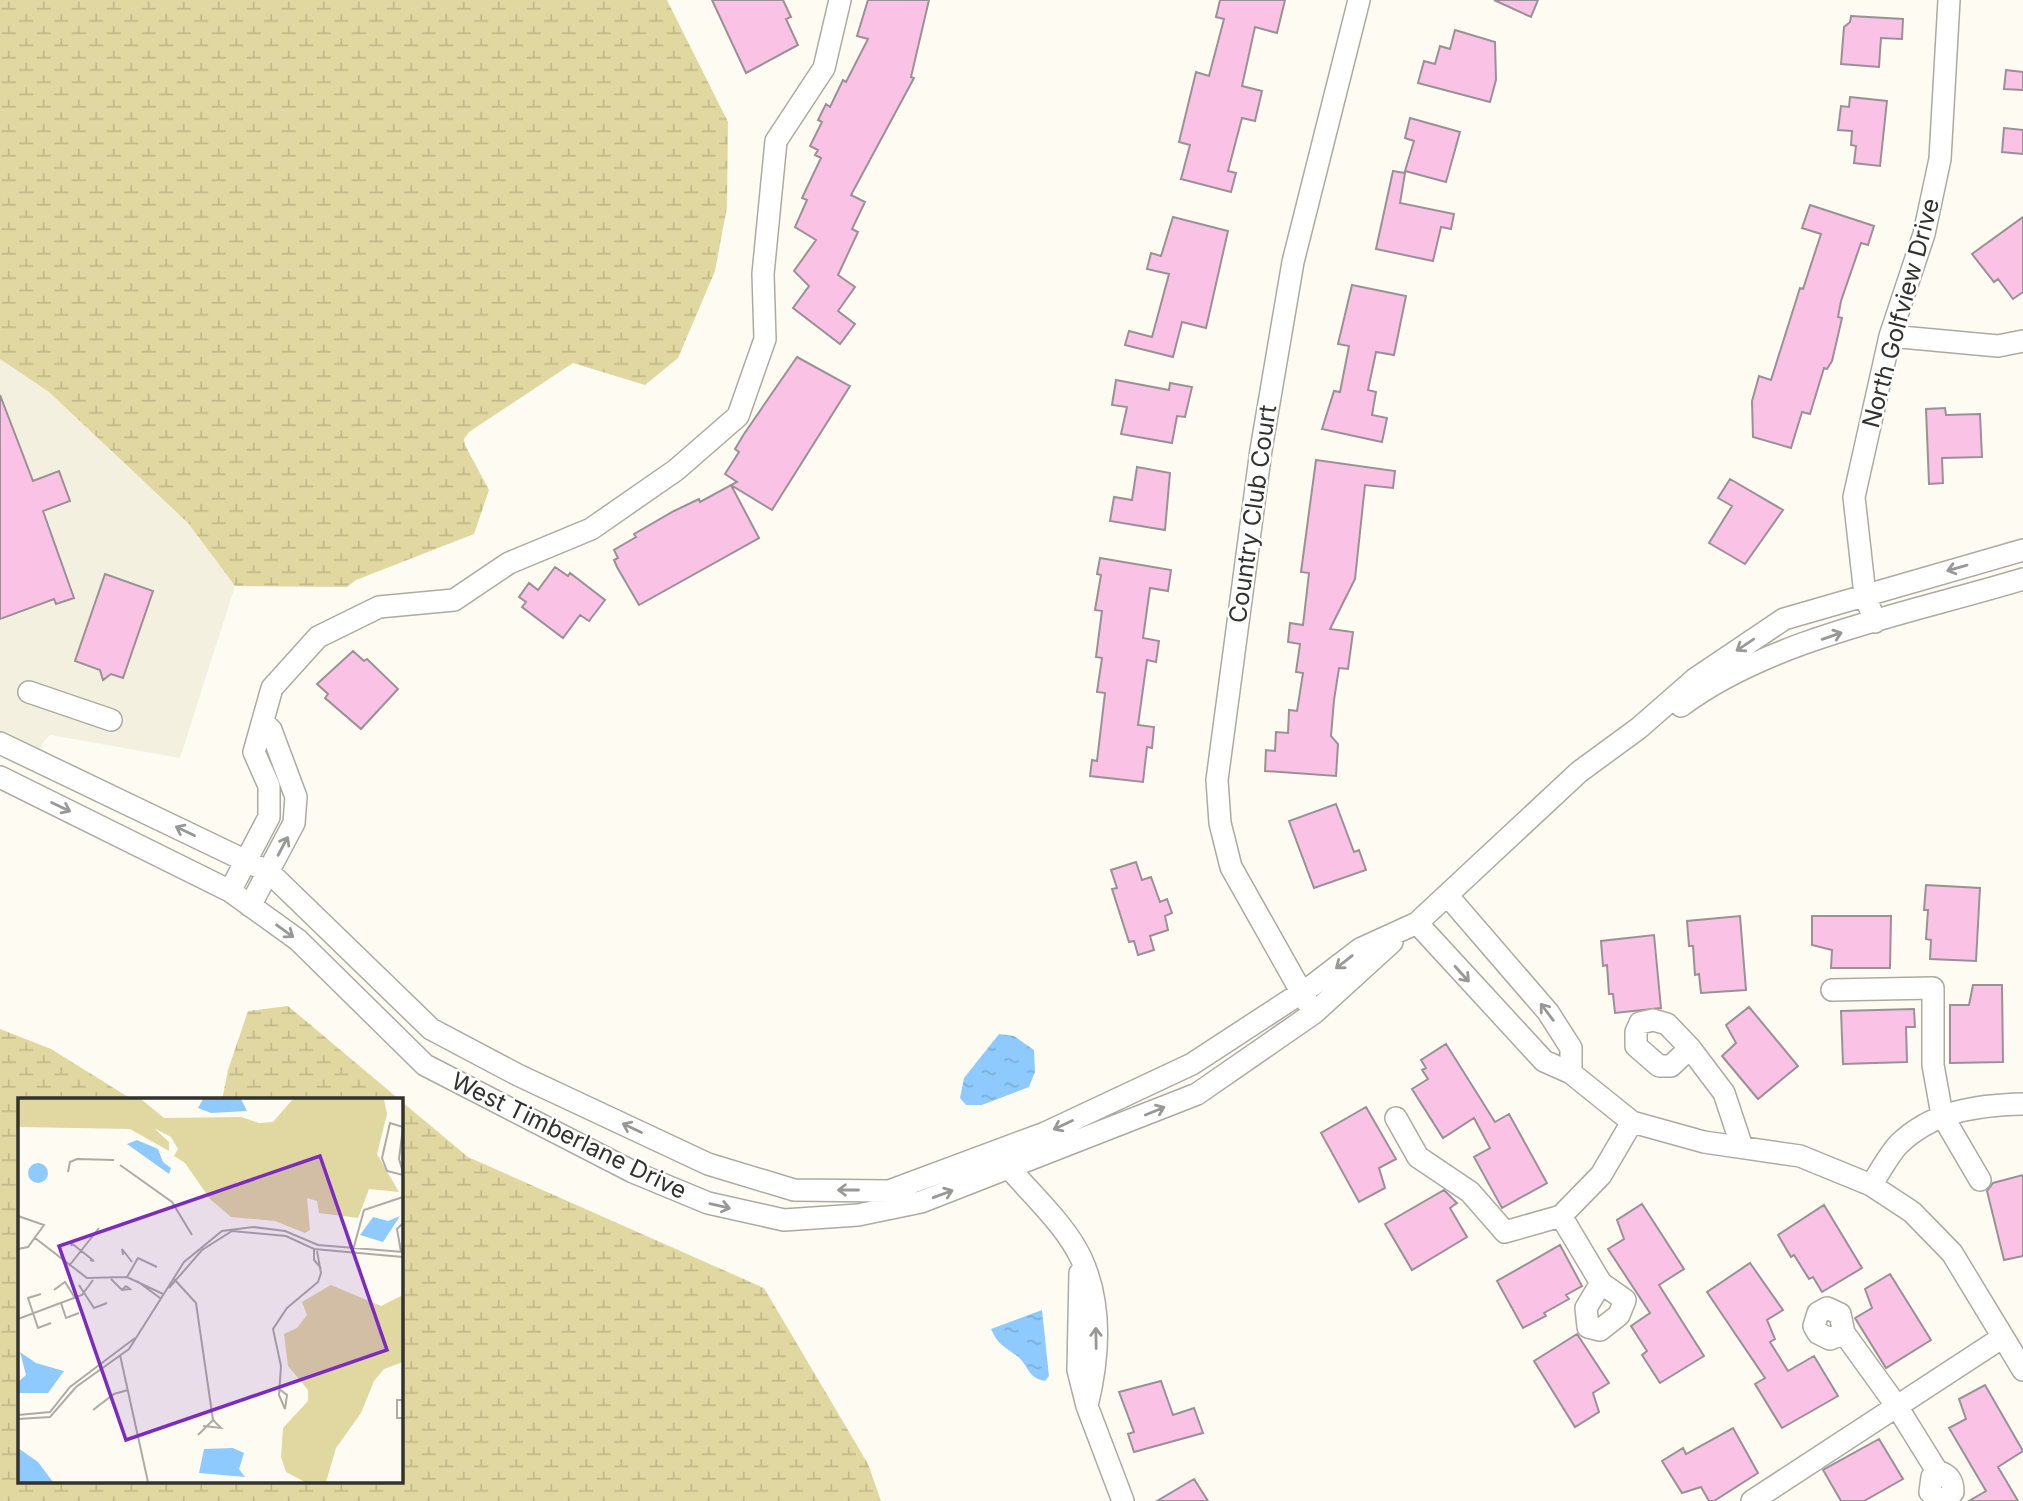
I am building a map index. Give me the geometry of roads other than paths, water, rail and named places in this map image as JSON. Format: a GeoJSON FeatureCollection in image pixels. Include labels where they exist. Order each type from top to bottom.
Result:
{"type":"FeatureCollection","features":[{"type":"Feature","properties":{"kind":"street"},"geometry":{"type":"LineString","coordinates":[[230,891],[269,817],[270,786],[254,752],[272,688],[318,637],[379,607],[454,600],[509,563],[591,529],[676,470],[738,416],[765,339],[763,274],[776,141],[824,68],[839,0]]}},
{"type":"Feature","properties":{"kind":"street","name":"Country Club Court"},"geometry":{"type":"LineString","coordinates":[[1314,1013],[1231,867],[1220,823],[1217,780],[1261,450],[1293,262],[1359,0]]}},
{"type":"Feature","properties":{"kind":"street","name":"North Golfview Drive"},"geometry":{"type":"LineString","coordinates":[[1875,622],[1865,595],[1854,497],[1890,336],[1924,234],[1940,159],[1950,0]]}},
{"type":"Feature","properties":{"kind":"street"},"geometry":{"type":"LineString","coordinates":[[1890,336],[1998,346],[2023,341]]}},
{"type":"Feature","properties":{"kind":"street","name":"West Timberlane Drive"},"geometry":{"type":"LineString","coordinates":[[0,777],[230,891],[298,940],[425,1065],[633,1172],[708,1203],[784,1220],[858,1215],[921,1202],[1011,1170],[1197,1094],[1314,1013],[1447,895],[1579,772],[1639,728],[1695,679],[1784,619],[2023,550]]}},
{"type":"Feature","properties":{"kind":"street","name":"West Timberlane Drive"},"geometry":{"type":"LineString","coordinates":[[1639,728],[1657,724],[1691,698],[1766,658],[1875,622],[2023,579]]}},
{"type":"Feature","properties":{"kind":"street"},"geometry":{"type":"LineString","coordinates":[[29,692],[111,720]]}},
{"type":"Feature","properties":{"kind":"street"},"geometry":{"type":"LineString","coordinates":[[250,905],[294,823],[296,797],[280,750],[264,723]]}},
{"type":"Feature","properties":{"kind":"street","name":"West Timberlane Drive"},"geometry":{"type":"LineString","coordinates":[[0,743],[268,872],[431,1029],[518,1075],[708,1164],[793,1190],[889,1191],[1045,1133],[1192,1063],[1301,992],[1360,949],[1410,927]]}},
{"type":"Feature","properties":{"kind":"street"},"geometry":{"type":"LineString","coordinates":[[1447,895],[1548,1012],[1571,1048],[1570,1073]]}},
{"type":"Feature","properties":{"kind":"street"},"geometry":{"type":"LineString","coordinates":[[1410,927],[1544,1061],[1570,1073],[1632,1122],[1704,1142],[1800,1156],[1871,1185],[1912,1212],[1952,1253],[2023,1370]]}},
{"type":"Feature","properties":{"kind":"street"},"geometry":{"type":"LineString","coordinates":[[1832,990],[1933,988],[1933,1066],[1942,1115],[1980,1180]]}},
{"type":"Feature","properties":{"kind":"street"},"geometry":{"type":"LineString","coordinates":[[1690,1048],[1724,1093],[1742,1147]]}},
{"type":"Feature","properties":{"kind":"street"},"geometry":{"type":"LineString","coordinates":[[1871,1185],[1899,1145],[1942,1115],[1981,1105],[2023,1104]]}},
{"type":"Feature","properties":{"kind":"street"},"geometry":{"type":"LineString","coordinates":[[1396,1118],[1418,1157],[1470,1192],[1505,1232],[1561,1216],[1601,1175],[1632,1122]]}},
{"type":"Feature","properties":{"kind":"street"},"geometry":{"type":"LineString","coordinates":[[1011,1170],[1080,1257],[1078,1370],[1087,1406],[1123,1501]]}},
{"type":"Feature","properties":{"kind":"street"},"geometry":{"type":"LineString","coordinates":[[1561,1216],[1601,1283]]}},
{"type":"Feature","properties":{"kind":"street"},"geometry":{"type":"LineString","coordinates":[[1844,1333],[1896,1405],[1937,1471],[1932,1477],[1930,1493],[1942,1501]]}},
{"type":"Feature","properties":{"kind":"street"},"geometry":{"type":"LineString","coordinates":[[1752,1501],[2003,1337]]}},
{"type":"Feature","properties":{"kind":"water"},"geometry":{"type":"Polygon","coordinates":[[[999,1034],[1014,1036],[1034,1050],[1035,1072],[1029,1087],[982,1105],[966,1105],[960,1098],[964,1078],[999,1034]]]}},
{"type":"Feature","properties":{"kind":"water"},"geometry":{"type":"Polygon","coordinates":[[[1042,1310],[1049,1376],[1045,1381],[1031,1374],[1021,1360],[999,1342],[991,1329],[1042,1310]]]}}]}
